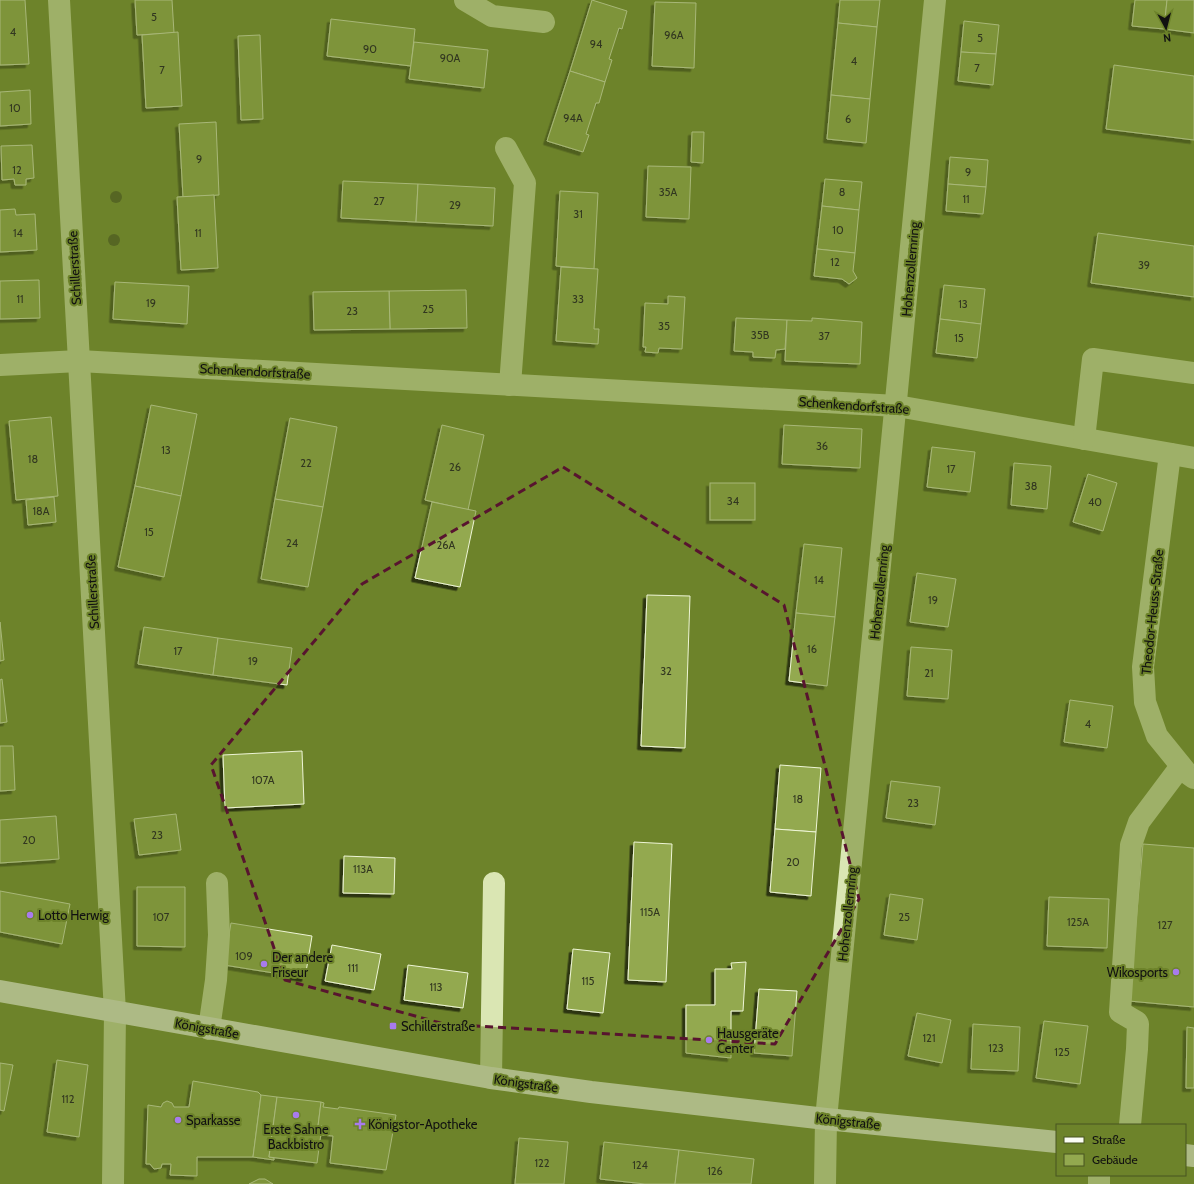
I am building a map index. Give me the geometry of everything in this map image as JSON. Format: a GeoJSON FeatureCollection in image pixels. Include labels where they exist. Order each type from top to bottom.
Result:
{"type":"FeatureCollection","features":[{"type":"Feature","properties":{"kind":"main road","name":"Königstraße"},"geometry":{"type":"LineString","coordinates":[[0,991],[491,1078],[591,1092],[826,1119],[1056,1142]]}},
{"type":"Feature","properties":{"kind":"street","name":"Schillerstraße"},"geometry":{"type":"LineString","coordinates":[[58,0],[115,1012],[113,1184]]}},
{"type":"Feature","properties":{"kind":"street"},"geometry":{"type":"LineString","coordinates":[[465,0],[492,16],[544,22]]}},
{"type":"Feature","properties":{"kind":"street","name":"Hohenzollernring"},"geometry":{"type":"LineString","coordinates":[[825,1184],[826,1119],[897,406],[935,0]]}},
{"type":"Feature","properties":{"kind":"street"},"geometry":{"type":"LineString","coordinates":[[506,148],[525,183],[510,385]]}},
{"type":"Feature","properties":{"kind":"street"},"geometry":{"type":"LineString","coordinates":[[1084,439],[1093,359],[1194,374]]}},
{"type":"Feature","properties":{"kind":"street","name":"Schenkendorfstraße"},"geometry":{"type":"LineString","coordinates":[[0,365],[79,361],[897,406],[1194,458]]}},
{"type":"Feature","properties":{"kind":"street","name":"Theodor-Heuss-Straße"},"geometry":{"type":"LineString","coordinates":[[1170,454],[1143,667],[1145,702],[1157,736],[1187,772]]}},
{"type":"Feature","properties":{"kind":"street"},"geometry":{"type":"LineString","coordinates":[[1130,1124],[1138,1024],[1120,1012],[1131,845],[1139,822],[1187,772]]}},
{"type":"Feature","properties":{"kind":"street"},"geometry":{"type":"LineString","coordinates":[[209,1029],[216,980],[219,935],[217,883]]}},
{"type":"Feature","properties":{"kind":"street"},"geometry":{"type":"LineString","coordinates":[[491,1078],[494,884]]}},
{"type":"Feature","properties":{"kind":"highlighted area"},"geometry":{"type":"Polygon","coordinates":[[[563,467],[784,605],[859,899],[775,1044],[444,1024],[285,980],[211,765],[362,584],[563,467]]]}},
{"type":"Feature","properties":{"kind":"building"},"geometry":{"type":"Polygon","coordinates":[[[0,0],[25,0],[29,64],[0,65],[0,0]]]}},
{"type":"Feature","properties":{"kind":"building"},"geometry":{"type":"Polygon","coordinates":[[[135,0],[172,0],[174,33],[137,35],[135,0]]]}},
{"type":"Feature","properties":{"kind":"building"},"geometry":{"type":"Polygon","coordinates":[[[592,0],[627,11],[622,29],[619,28],[609,59],[612,60],[605,82],[570,71],[592,0]]]}},
{"type":"Feature","properties":{"kind":"building"},"geometry":{"type":"Polygon","coordinates":[[[840,0],[880,0],[877,27],[838,23],[840,0]]]}},
{"type":"Feature","properties":{"kind":"building"},"geometry":{"type":"Polygon","coordinates":[[[1135,0],[1167,0],[1164,29],[1132,26],[1135,0]]]}},
{"type":"Feature","properties":{"kind":"building"},"geometry":{"type":"Polygon","coordinates":[[[1167,0],[1194,0],[1194,33],[1164,29],[1167,0]]]}},
{"type":"Feature","properties":{"kind":"building"},"geometry":{"type":"Polygon","coordinates":[[[655,2],[696,3],[694,68],[652,66],[655,2]]]}},
{"type":"Feature","properties":{"kind":"building"},"geometry":{"type":"Polygon","coordinates":[[[331,19],[415,29],[411,66],[327,56],[331,19]]]}},
{"type":"Feature","properties":{"kind":"building"},"geometry":{"type":"Polygon","coordinates":[[[964,21],[999,25],[996,54],[961,52],[964,21]]]}},
{"type":"Feature","properties":{"kind":"building"},"geometry":{"type":"Polygon","coordinates":[[[838,23],[877,27],[870,99],[831,95],[838,23]]]}},
{"type":"Feature","properties":{"kind":"building"},"geometry":{"type":"Polygon","coordinates":[[[178,32],[182,106],[146,108],[142,35],[178,32]]]}},
{"type":"Feature","properties":{"kind":"building"},"geometry":{"type":"Polygon","coordinates":[[[260,35],[263,119],[241,120],[238,36],[260,35]]]}},
{"type":"Feature","properties":{"kind":"building"},"geometry":{"type":"Polygon","coordinates":[[[414,42],[488,50],[484,88],[409,79],[414,42]]]}},
{"type":"Feature","properties":{"kind":"building"},"geometry":{"type":"Polygon","coordinates":[[[961,52],[996,54],[993,85],[958,81],[961,52]]]}},
{"type":"Feature","properties":{"kind":"building"},"geometry":{"type":"Polygon","coordinates":[[[1114,65],[1194,76],[1194,140],[1106,129],[1114,65]]]}},
{"type":"Feature","properties":{"kind":"building"},"geometry":{"type":"Polygon","coordinates":[[[570,71],[605,82],[599,103],[596,103],[586,134],[589,135],[583,152],[547,141],[570,71]]]}},
{"type":"Feature","properties":{"kind":"building"},"geometry":{"type":"Polygon","coordinates":[[[30,90],[31,124],[0,126],[0,92],[30,90]]]}},
{"type":"Feature","properties":{"kind":"building"},"geometry":{"type":"Polygon","coordinates":[[[831,95],[870,99],[866,143],[827,139],[831,95]]]}},
{"type":"Feature","properties":{"kind":"building"},"geometry":{"type":"Polygon","coordinates":[[[216,122],[219,195],[183,197],[179,124],[216,122]]]}},
{"type":"Feature","properties":{"kind":"building"},"geometry":{"type":"Polygon","coordinates":[[[692,132],[704,132],[703,163],[691,162],[692,132]]]}},
{"type":"Feature","properties":{"kind":"building"},"geometry":{"type":"Polygon","coordinates":[[[32,145],[34,178],[26,179],[26,185],[15,185],[14,179],[2,180],[1,146],[32,145]]]}},
{"type":"Feature","properties":{"kind":"building"},"geometry":{"type":"Polygon","coordinates":[[[950,157],[988,160],[986,187],[948,184],[950,157]]]}},
{"type":"Feature","properties":{"kind":"building"},"geometry":{"type":"Polygon","coordinates":[[[648,166],[691,167],[689,219],[646,217],[648,166]]]}},
{"type":"Feature","properties":{"kind":"building"},"geometry":{"type":"Polygon","coordinates":[[[825,179],[862,182],[859,210],[822,206],[825,179]]]}},
{"type":"Feature","properties":{"kind":"building"},"geometry":{"type":"Polygon","coordinates":[[[343,181],[418,184],[416,222],[341,218],[343,181]]]}},
{"type":"Feature","properties":{"kind":"building"},"geometry":{"type":"Polygon","coordinates":[[[418,184],[495,188],[493,226],[416,222],[418,184]]]}},
{"type":"Feature","properties":{"kind":"building"},"geometry":{"type":"Polygon","coordinates":[[[948,184],[986,187],[983,214],[946,211],[948,184]]]}},
{"type":"Feature","properties":{"kind":"building"},"geometry":{"type":"Polygon","coordinates":[[[560,191],[598,193],[594,269],[556,266],[560,191]]]}},
{"type":"Feature","properties":{"kind":"building"},"geometry":{"type":"Polygon","coordinates":[[[214,195],[218,268],[181,270],[177,197],[214,195]]]}},
{"type":"Feature","properties":{"kind":"building"},"geometry":{"type":"Polygon","coordinates":[[[822,206],[859,210],[855,253],[817,249],[822,206]]]}},
{"type":"Feature","properties":{"kind":"building"},"geometry":{"type":"Polygon","coordinates":[[[15,209],[16,215],[35,214],[37,250],[0,252],[0,210],[15,209]]]}},
{"type":"Feature","properties":{"kind":"building"},"geometry":{"type":"Polygon","coordinates":[[[1098,233],[1194,246],[1194,297],[1091,283],[1098,233]]]}},
{"type":"Feature","properties":{"kind":"building"},"geometry":{"type":"Polygon","coordinates":[[[817,249],[855,253],[853,271],[857,278],[849,284],[842,279],[814,276],[817,249]]]}},
{"type":"Feature","properties":{"kind":"building"},"geometry":{"type":"Polygon","coordinates":[[[561,267],[598,269],[594,329],[599,329],[598,344],[556,341],[561,267]]]}},
{"type":"Feature","properties":{"kind":"building"},"geometry":{"type":"Polygon","coordinates":[[[39,280],[40,318],[0,319],[0,281],[39,280]]]}},
{"type":"Feature","properties":{"kind":"building"},"geometry":{"type":"Polygon","coordinates":[[[115,282],[189,286],[187,324],[113,319],[115,282]]]}},
{"type":"Feature","properties":{"kind":"building"},"geometry":{"type":"Polygon","coordinates":[[[944,285],[985,289],[981,324],[940,319],[944,285]]]}},
{"type":"Feature","properties":{"kind":"building"},"geometry":{"type":"Polygon","coordinates":[[[466,290],[467,328],[390,329],[389,291],[466,290]]]}},
{"type":"Feature","properties":{"kind":"building"},"geometry":{"type":"Polygon","coordinates":[[[389,291],[390,329],[314,330],[313,292],[389,291]]]}},
{"type":"Feature","properties":{"kind":"building"},"geometry":{"type":"Polygon","coordinates":[[[668,296],[685,297],[682,349],[659,348],[658,353],[645,352],[646,347],[643,347],[645,303],[668,304],[668,296]]]}},
{"type":"Feature","properties":{"kind":"building"},"geometry":{"type":"Polygon","coordinates":[[[736,318],[787,320],[785,349],[776,350],[775,358],[753,357],[753,352],[734,351],[736,318]]]}},
{"type":"Feature","properties":{"kind":"building"},"geometry":{"type":"Polygon","coordinates":[[[812,318],[862,322],[860,364],[785,361],[787,320],[812,321],[812,318]]]}},
{"type":"Feature","properties":{"kind":"building"},"geometry":{"type":"Polygon","coordinates":[[[940,319],[981,324],[977,358],[936,353],[940,319]]]}},
{"type":"Feature","properties":{"kind":"building"},"geometry":{"type":"Polygon","coordinates":[[[151,405],[197,414],[181,496],[135,486],[151,405]]]}},
{"type":"Feature","properties":{"kind":"building"},"geometry":{"type":"Polygon","coordinates":[[[51,417],[58,496],[16,500],[9,421],[51,417]]]}},
{"type":"Feature","properties":{"kind":"building"},"geometry":{"type":"Polygon","coordinates":[[[290,418],[337,427],[323,507],[275,499],[290,418]]]}},
{"type":"Feature","properties":{"kind":"building"},"geometry":{"type":"Polygon","coordinates":[[[442,425],[484,435],[468,510],[425,500],[442,425]]]}},
{"type":"Feature","properties":{"kind":"building"},"geometry":{"type":"Polygon","coordinates":[[[784,425],[862,429],[860,468],[782,464],[784,425]]]}},
{"type":"Feature","properties":{"kind":"building"},"geometry":{"type":"Polygon","coordinates":[[[932,447],[975,452],[970,492],[927,487],[932,447]]]}},
{"type":"Feature","properties":{"kind":"building"},"geometry":{"type":"Polygon","coordinates":[[[1014,463],[1051,466],[1047,509],[1011,505],[1014,463]]]}},
{"type":"Feature","properties":{"kind":"building"},"geometry":{"type":"Polygon","coordinates":[[[1088,474],[1117,483],[1103,531],[1073,522],[1088,474]]]}},
{"type":"Feature","properties":{"kind":"building"},"geometry":{"type":"Polygon","coordinates":[[[710,483],[755,483],[755,520],[710,520],[710,483]]]}},
{"type":"Feature","properties":{"kind":"building"},"geometry":{"type":"Polygon","coordinates":[[[135,486],[181,496],[164,577],[118,567],[135,486]]]}},
{"type":"Feature","properties":{"kind":"building"},"geometry":{"type":"Polygon","coordinates":[[[54,497],[56,522],[28,525],[26,500],[54,497]]]}},
{"type":"Feature","properties":{"kind":"building"},"geometry":{"type":"Polygon","coordinates":[[[275,499],[323,507],[308,587],[261,579],[275,499]]]}},
{"type":"Feature","properties":{"kind":"building"},"geometry":{"type":"Polygon","coordinates":[[[432,502],[476,511],[460,587],[415,578],[432,502]]]}},
{"type":"Feature","properties":{"kind":"building"},"geometry":{"type":"Polygon","coordinates":[[[804,544],[842,548],[835,617],[796,613],[804,544]]]}},
{"type":"Feature","properties":{"kind":"building"},"geometry":{"type":"Polygon","coordinates":[[[917,573],[956,579],[948,627],[910,622],[917,573]]]}},
{"type":"Feature","properties":{"kind":"building"},"geometry":{"type":"Polygon","coordinates":[[[647,595],[690,596],[685,748],[641,746],[647,595]]]}},
{"type":"Feature","properties":{"kind":"building"},"geometry":{"type":"Polygon","coordinates":[[[796,613],[835,617],[827,686],[789,681],[796,613]]]}},
{"type":"Feature","properties":{"kind":"building"},"geometry":{"type":"Polygon","coordinates":[[[0,622],[4,660],[0,661],[0,622]]]}},
{"type":"Feature","properties":{"kind":"building"},"geometry":{"type":"Polygon","coordinates":[[[144,627],[218,638],[213,675],[138,664],[144,627]]]}},
{"type":"Feature","properties":{"kind":"building"},"geometry":{"type":"Polygon","coordinates":[[[218,638],[292,648],[287,685],[213,675],[218,638]]]}},
{"type":"Feature","properties":{"kind":"building"},"geometry":{"type":"Polygon","coordinates":[[[911,647],[952,650],[948,699],[907,696],[911,647]]]}},
{"type":"Feature","properties":{"kind":"building"},"geometry":{"type":"Polygon","coordinates":[[[2,679],[7,722],[0,723],[0,680],[2,679]]]}},
{"type":"Feature","properties":{"kind":"building"},"geometry":{"type":"Polygon","coordinates":[[[1070,700],[1113,706],[1107,748],[1064,742],[1070,700]]]}},
{"type":"Feature","properties":{"kind":"building"},"geometry":{"type":"Polygon","coordinates":[[[0,746],[13,746],[15,790],[0,791],[0,746]]]}},
{"type":"Feature","properties":{"kind":"building"},"geometry":{"type":"Polygon","coordinates":[[[302,751],[304,804],[225,808],[223,755],[302,751]]]}},
{"type":"Feature","properties":{"kind":"building"},"geometry":{"type":"Polygon","coordinates":[[[780,765],[821,768],[816,832],[775,829],[780,765]]]}},
{"type":"Feature","properties":{"kind":"building"},"geometry":{"type":"Polygon","coordinates":[[[891,781],[940,787],[935,825],[886,818],[891,781]]]}},
{"type":"Feature","properties":{"kind":"building"},"geometry":{"type":"Polygon","coordinates":[[[176,814],[181,850],[139,855],[134,819],[176,814]]]}},
{"type":"Feature","properties":{"kind":"building"},"geometry":{"type":"Polygon","coordinates":[[[56,816],[59,859],[0,863],[0,820],[56,816]]]}},
{"type":"Feature","properties":{"kind":"building"},"geometry":{"type":"Polygon","coordinates":[[[775,829],[816,832],[811,896],[770,892],[775,829]]]}},
{"type":"Feature","properties":{"kind":"building"},"geometry":{"type":"Polygon","coordinates":[[[634,842],[672,844],[666,982],[628,980],[634,842]]]}},
{"type":"Feature","properties":{"kind":"building"},"geometry":{"type":"Polygon","coordinates":[[[1143,844],[1194,848],[1194,1007],[1129,1001],[1143,844]]]}},
{"type":"Feature","properties":{"kind":"building"},"geometry":{"type":"Polygon","coordinates":[[[344,856],[395,858],[394,894],[343,893],[344,856]]]}},
{"type":"Feature","properties":{"kind":"building"},"geometry":{"type":"Polygon","coordinates":[[[137,887],[185,887],[185,947],[137,946],[137,887]]]}},
{"type":"Feature","properties":{"kind":"building"},"geometry":{"type":"Polygon","coordinates":[[[0,891],[70,904],[62,944],[0,932],[0,891]]]}},
{"type":"Feature","properties":{"kind":"building"},"geometry":{"type":"Polygon","coordinates":[[[890,894],[923,899],[917,940],[884,935],[890,894]]]}},
{"type":"Feature","properties":{"kind":"building"},"geometry":{"type":"Polygon","coordinates":[[[1049,897],[1109,899],[1107,948],[1047,946],[1049,897]]]}},
{"type":"Feature","properties":{"kind":"building"},"geometry":{"type":"Polygon","coordinates":[[[231,923],[312,936],[305,978],[224,965],[231,923]]]}},
{"type":"Feature","properties":{"kind":"building"},"geometry":{"type":"Polygon","coordinates":[[[332,945],[381,954],[374,990],[325,981],[332,945]]]}},
{"type":"Feature","properties":{"kind":"building"},"geometry":{"type":"Polygon","coordinates":[[[573,949],[610,953],[603,1013],[567,1009],[573,949]]]}},
{"type":"Feature","properties":{"kind":"building"},"geometry":{"type":"Polygon","coordinates":[[[746,962],[743,1011],[731,1011],[731,1058],[686,1053],[686,1005],[715,1005],[715,969],[732,969],[731,963],[746,962]]]}},
{"type":"Feature","properties":{"kind":"building"},"geometry":{"type":"Polygon","coordinates":[[[408,965],[468,973],[463,1008],[404,1000],[408,965]]]}},
{"type":"Feature","properties":{"kind":"building"},"geometry":{"type":"Polygon","coordinates":[[[759,989],[797,991],[792,1056],[754,1053],[759,989]]]}},
{"type":"Feature","properties":{"kind":"building"},"geometry":{"type":"Polygon","coordinates":[[[917,1013],[951,1020],[942,1063],[908,1056],[917,1013]]]}},
{"type":"Feature","properties":{"kind":"building"},"geometry":{"type":"Polygon","coordinates":[[[1044,1021],[1088,1026],[1080,1084],[1036,1078],[1044,1021]]]}},
{"type":"Feature","properties":{"kind":"building"},"geometry":{"type":"Polygon","coordinates":[[[973,1024],[1020,1027],[1018,1071],[971,1069],[973,1024]]]}},
{"type":"Feature","properties":{"kind":"building"},"geometry":{"type":"Polygon","coordinates":[[[1187,1027],[1194,1028],[1194,1088],[1186,1088],[1187,1027]]]}},
{"type":"Feature","properties":{"kind":"building"},"geometry":{"type":"Polygon","coordinates":[[[57,1060],[88,1065],[79,1137],[47,1132],[57,1060]]]}},
{"type":"Feature","properties":{"kind":"building"},"geometry":{"type":"Polygon","coordinates":[[[0,1063],[13,1065],[4,1111],[0,1110],[0,1063]]]}},
{"type":"Feature","properties":{"kind":"building"},"geometry":{"type":"Polygon","coordinates":[[[193,1081],[258,1092],[261,1095],[253,1157],[197,1157],[197,1176],[170,1175],[171,1164],[162,1164],[161,1168],[154,1169],[150,1164],[146,1164],[148,1105],[161,1107],[163,1103],[167,1101],[172,1103],[174,1107],[189,1107],[193,1081]]]}},
{"type":"Feature","properties":{"kind":"building"},"geometry":{"type":"Polygon","coordinates":[[[261,1095],[277,1097],[269,1157],[274,1158],[274,1160],[253,1157],[261,1095]]]}},
{"type":"Feature","properties":{"kind":"building"},"geometry":{"type":"Polygon","coordinates":[[[277,1097],[321,1102],[318,1126],[322,1126],[317,1163],[269,1157],[277,1097]]]}},
{"type":"Feature","properties":{"kind":"building"},"geometry":{"type":"Polygon","coordinates":[[[321,1102],[324,1103],[323,1107],[338,1109],[339,1107],[396,1115],[386,1170],[330,1163],[333,1136],[321,1135],[322,1126],[318,1126],[321,1102]]]}},
{"type":"Feature","properties":{"kind":"building"},"geometry":{"type":"Polygon","coordinates":[[[519,1138],[568,1142],[564,1184],[515,1184],[519,1138]]]}},
{"type":"Feature","properties":{"kind":"building"},"geometry":{"type":"Polygon","coordinates":[[[604,1142],[679,1150],[675,1184],[645,1184],[600,1179],[604,1142]]]}},
{"type":"Feature","properties":{"kind":"building"},"geometry":{"type":"Polygon","coordinates":[[[679,1150],[754,1159],[751,1184],[675,1184],[679,1150]]]}},
{"type":"Feature","properties":{"kind":"building"},"geometry":{"type":"Polygon","coordinates":[[[259,1179],[265,1179],[273,1184],[249,1184],[259,1179]]]}},
{"type":"Feature","properties":{"kind":"place","name":"Lotto Herwig"},"geometry":{"type":"Point","coordinates":[30,915]}},
{"type":"Feature","properties":{"kind":"place","name":"Der andere Friseur"},"geometry":{"type":"Point","coordinates":[264,964]}},
{"type":"Feature","properties":{"kind":"place","name":"Wikosports"},"geometry":{"type":"Point","coordinates":[1176,972]}},
{"type":"Feature","properties":{"kind":"place","name":"Schillerstraße"},"geometry":{"type":"Point","coordinates":[393,1026]}},
{"type":"Feature","properties":{"kind":"place","name":"Hausgeräte Center"},"geometry":{"type":"Point","coordinates":[709,1040]}},
{"type":"Feature","properties":{"kind":"place","name":"Erste Sahne Backbistro"},"geometry":{"type":"Point","coordinates":[296,1115]}},
{"type":"Feature","properties":{"kind":"place","name":"Sparkasse"},"geometry":{"type":"Point","coordinates":[178,1120]}},
{"type":"Feature","properties":{"kind":"place","name":"Königstor-Apotheke"},"geometry":{"type":"Point","coordinates":[360,1124]}}]}
